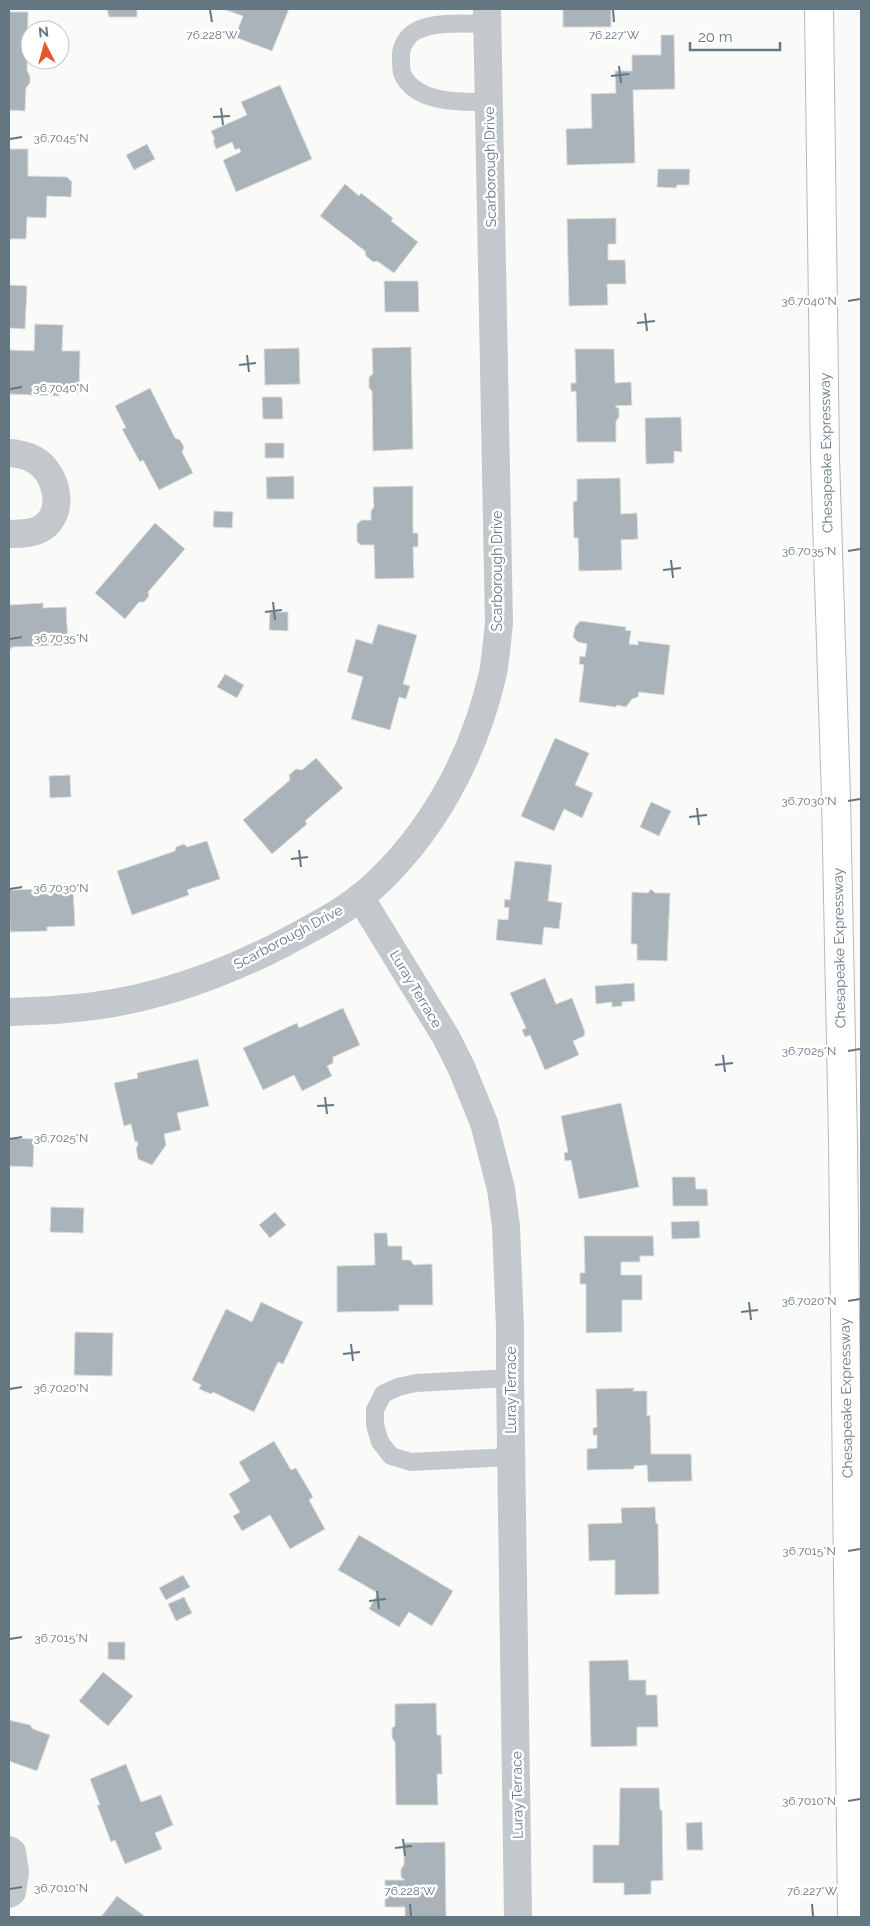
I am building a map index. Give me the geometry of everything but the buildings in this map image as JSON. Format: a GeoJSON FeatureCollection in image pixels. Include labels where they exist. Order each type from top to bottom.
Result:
{"type":"FeatureCollection","features":[{"type":"Feature","properties":{"kind":"highway","name":"Chesapeake Expressway"},"geometry":{"type":"LineString","coordinates":[[819,9],[825,458],[836,798],[843,1141],[852,1917]]}},
{"type":"Feature","properties":{"kind":"street","name":"Scarborough Drive"},"geometry":{"type":"LineString","coordinates":[[9,1012],[67,1009],[107,1004],[161,992],[200,980],[255,958],[329,919],[360,897],[399,859],[436,813],[464,762],[479,722],[493,672],[499,624],[487,16]]}},
{"type":"Feature","properties":{"kind":"street"},"geometry":{"type":"LineString","coordinates":[[9,453],[35,460],[49,474],[56,491],[56,512],[46,526],[30,533],[9,534]]}},
{"type":"Feature","properties":{"kind":"street","name":"Luray Terrace"},"geometry":{"type":"LineString","coordinates":[[360,897],[446,1037],[462,1069],[484,1123],[501,1189],[506,1226],[510,1328],[518,1917]]}},
{"type":"Feature","properties":{"kind":"street"},"geometry":{"type":"LineString","coordinates":[[9,1850],[12,1852],[15,1872],[12,1892],[9,1894]]}},
{"type":"Feature","properties":{"kind":"lane"},"geometry":{"type":"LineString","coordinates":[[487,16],[436,24],[416,30],[406,39],[400,53],[402,72],[411,86],[429,97],[451,102],[488,102]]}},
{"type":"Feature","properties":{"kind":"lane"},"geometry":{"type":"LineString","coordinates":[[510,1378],[416,1383],[398,1387],[383,1394],[375,1410],[375,1418],[380,1442],[392,1456],[411,1462],[511,1458]]}}]}
